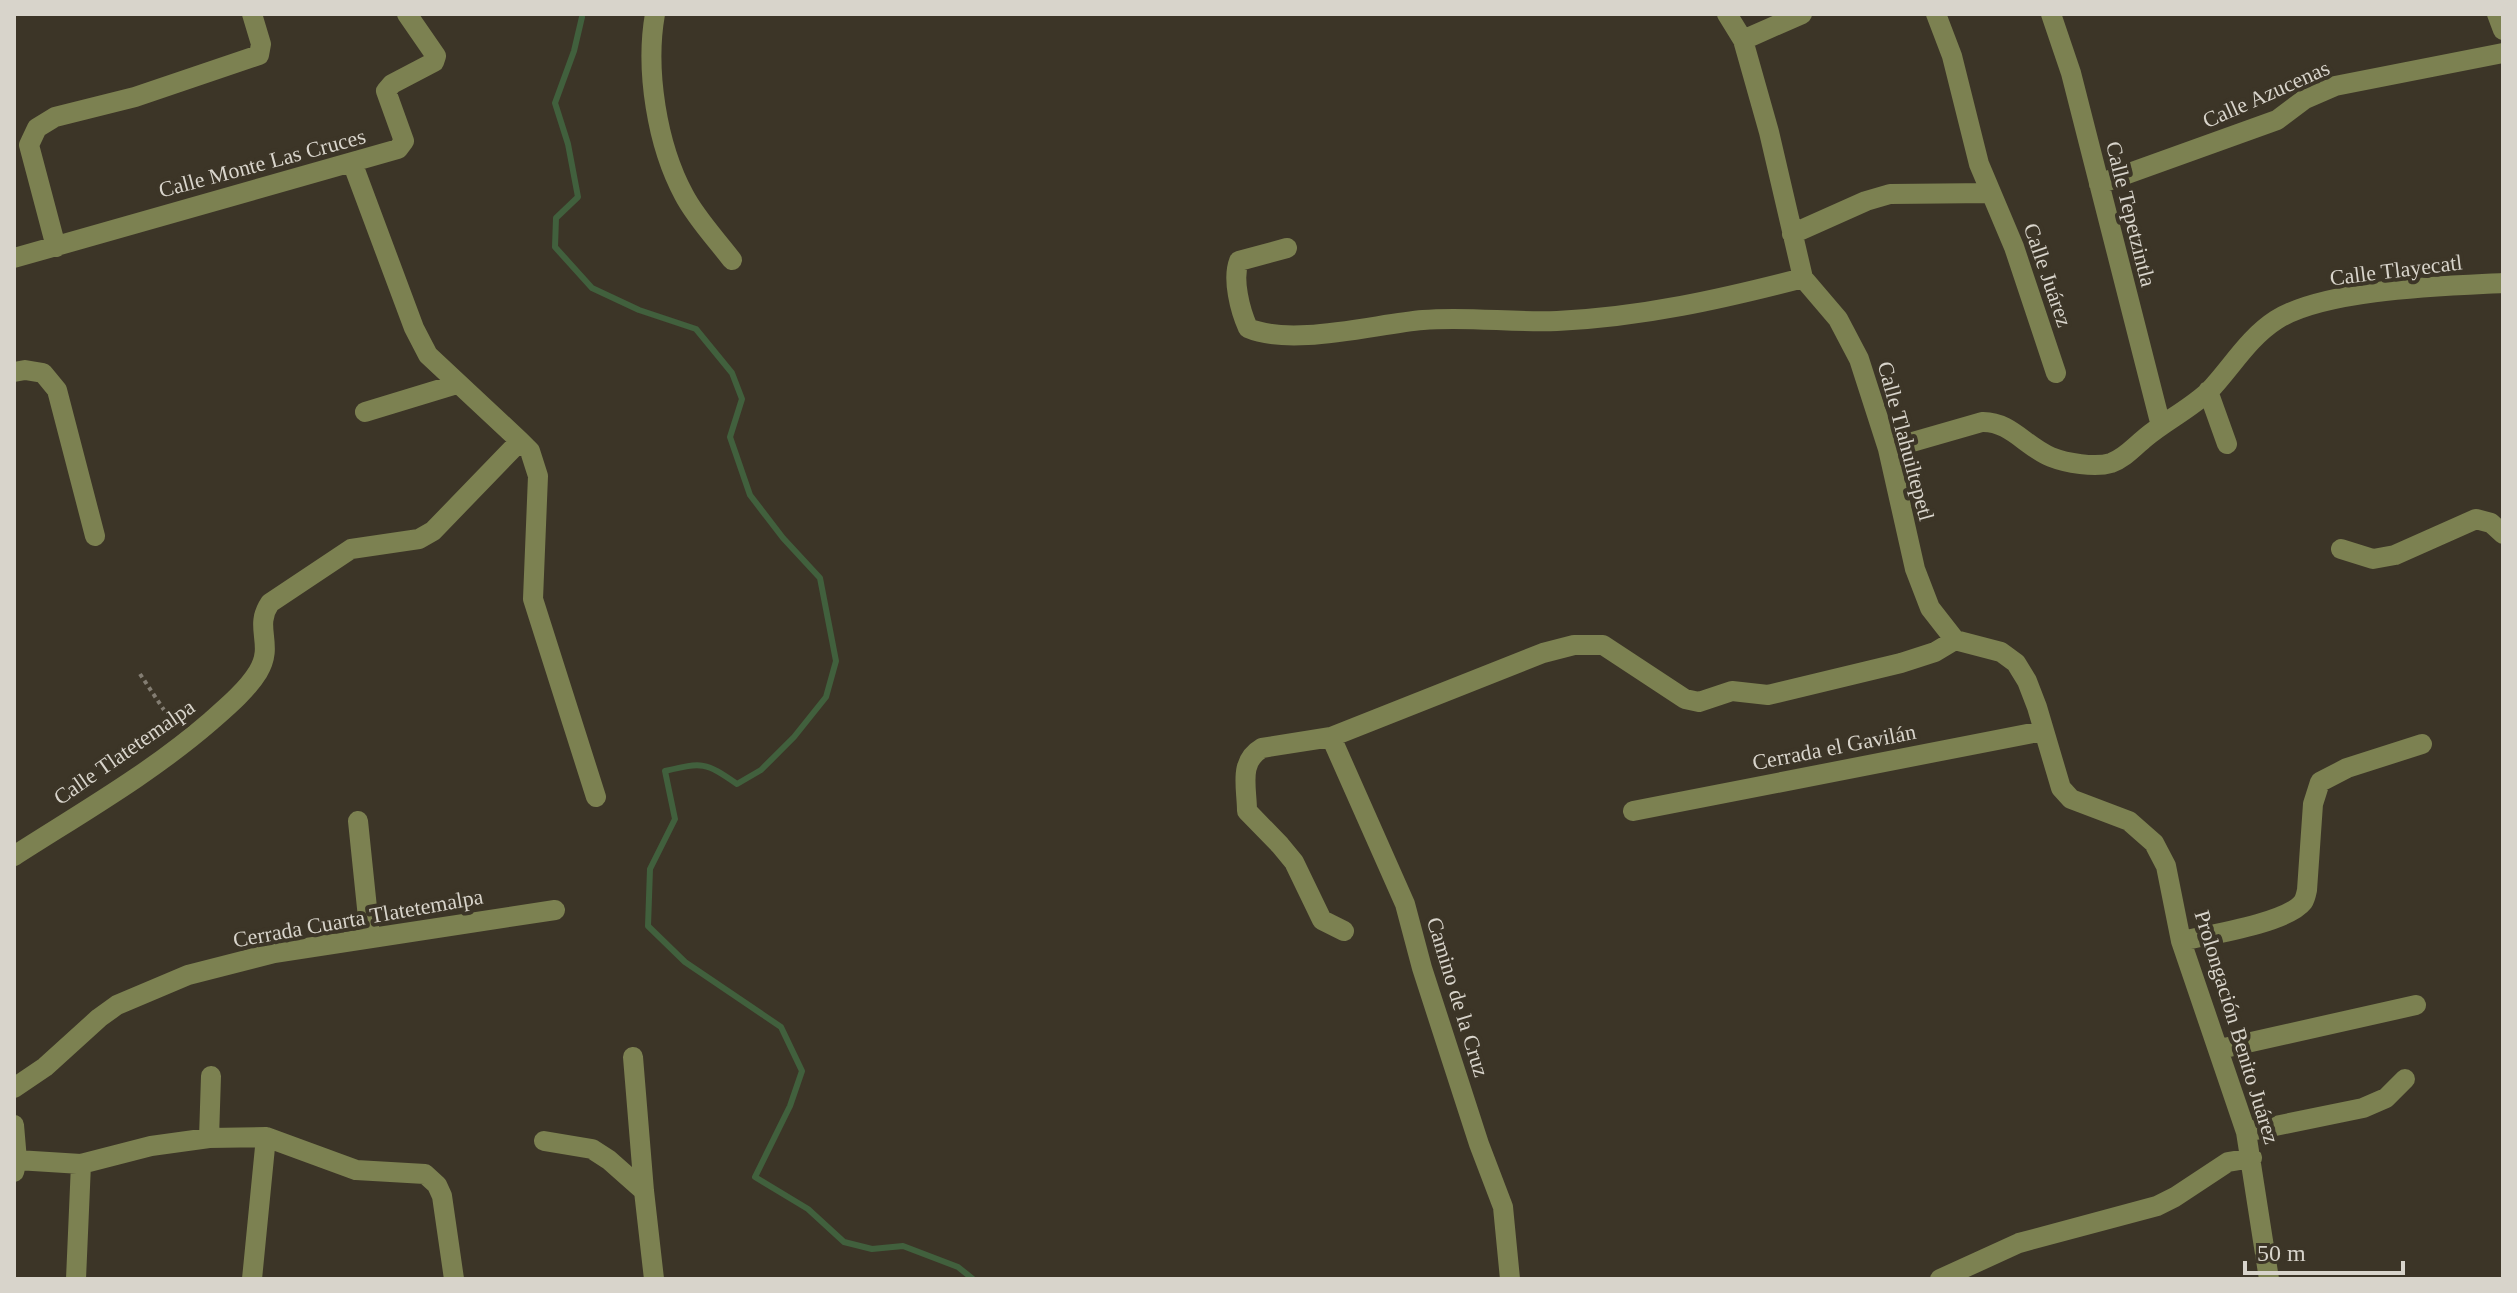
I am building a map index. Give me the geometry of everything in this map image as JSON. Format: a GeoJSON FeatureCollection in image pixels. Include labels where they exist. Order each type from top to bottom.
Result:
{"type":"FeatureCollection","features":[{"type":"Feature","properties":{"kind":"street"},"geometry":{"type":"LineString","coordinates":[[56,247],[29,145],[37,128],[55,117],[135,97],[259,55],[261,44],[252,14]]}},
{"type":"Feature","properties":{"kind":"street","name":"Calle Monte Las Cruces"},"geometry":{"type":"LineString","coordinates":[[14,258],[398,149],[404,141],[386,91],[392,84],[434,62],[436,56],[407,14]]}},
{"type":"Feature","properties":{"kind":"street"},"geometry":{"type":"LineString","coordinates":[[655,14],[651,57],[658,113],[672,171],[685,198],[732,260]]}},
{"type":"Feature","properties":{"kind":"street","name":"Calle Tlahuiltepetl"},"geometry":{"type":"LineString","coordinates":[[1727,14],[1743,40],[1769,132],[1803,278],[1838,319],[1859,359],[1888,449],[1915,569],[1930,608],[1955,640]]}},
{"type":"Feature","properties":{"kind":"street"},"geometry":{"type":"LineString","coordinates":[[1743,40],[1802,14]]}},
{"type":"Feature","properties":{"kind":"street","name":"Calle Juárez"},"geometry":{"type":"LineString","coordinates":[[1936,14],[1952,56],[1979,164],[2014,247],[2056,373]]}},
{"type":"Feature","properties":{"kind":"street","name":"Calle Tepetzintla"},"geometry":{"type":"LineString","coordinates":[[2051,14],[2071,73],[2161,426]]}},
{"type":"Feature","properties":{"kind":"street"},"geometry":{"type":"LineString","coordinates":[[2497,14],[2503,30]]}},
{"type":"Feature","properties":{"kind":"street","name":"Calle Azucenas"},"geometry":{"type":"LineString","coordinates":[[2099,184],[2277,120],[2305,99],[2335,86],[2503,53]]}},
{"type":"Feature","properties":{"kind":"street"},"geometry":{"type":"LineString","coordinates":[[352,162],[414,328],[428,355],[530,451],[538,476],[533,599],[596,797]]}},
{"type":"Feature","properties":{"kind":"street"},"geometry":{"type":"LineString","coordinates":[[1792,234],[1866,201],[1890,194],[1991,193]]}},
{"type":"Feature","properties":{"kind":"street"},"geometry":{"type":"LineString","coordinates":[[1287,248],[1248,257],[1239,261],[1236,269],[1248,328],[1262,334],[1332,334],[1425,319],[1557,321],[1648,314],[1803,278]]}},
{"type":"Feature","properties":{"kind":"street","name":"Calle Tlayecatl"},"geometry":{"type":"LineString","coordinates":[[1888,449],[1982,422],[1996,422],[2050,457],[2109,464],[2127,455],[2208,391],[2260,332],[2277,319],[2302,308],[2350,296],[2503,283]]}},
{"type":"Feature","properties":{"kind":"street"},"geometry":{"type":"LineString","coordinates":[[14,372],[43,373],[57,390],[95,536]]}},
{"type":"Feature","properties":{"kind":"street"},"geometry":{"type":"LineString","coordinates":[[365,412],[457,384]]}},
{"type":"Feature","properties":{"kind":"street"},"geometry":{"type":"LineString","coordinates":[[2208,391],[2227,444]]}},
{"type":"Feature","properties":{"kind":"street","name":"Calle Tlatetemalpa"},"geometry":{"type":"LineString","coordinates":[[14,856],[147,771],[223,710],[256,675],[266,655],[264,613],[270,603],[351,549],[419,539],[433,531],[520,441]]}},
{"type":"Feature","properties":{"kind":"street"},"geometry":{"type":"LineString","coordinates":[[2341,549],[2373,559],[2395,555],[2476,519],[2491,523],[2503,534]]}},
{"type":"Feature","properties":{"kind":"street"},"geometry":{"type":"LineString","coordinates":[[1344,931],[1322,920],[1294,862],[1247,811],[1246,764],[1252,754],[1262,748],[1331,737],[1543,653],[1574,645],[1603,645],[1685,699],[1699,702],[1732,691],[1768,695],[1886,667],[1935,652],[1955,640]]}},
{"type":"Feature","properties":{"kind":"street","name":"Prolongación Benito Juárez"},"geometry":{"type":"LineString","coordinates":[[1955,640],[2001,652],[2016,663],[2027,681],[2061,788],[2071,799],[2129,821],[2154,843],[2166,866],[2181,941],[2246,1132],[2269,1279]]}},
{"type":"Feature","properties":{"kind":"street","name":"Cerrada el Gavilán"},"geometry":{"type":"LineString","coordinates":[[1633,811],[2043,731]]}},
{"type":"Feature","properties":{"kind":"street","name":"Camino de la Cruz"},"geometry":{"type":"LineString","coordinates":[[1331,737],[1405,904],[1422,968],[1479,1144],[1503,1207],[1510,1279]]}},
{"type":"Feature","properties":{"kind":"street"},"geometry":{"type":"LineString","coordinates":[[2181,941],[2262,923],[2296,908],[2304,901],[2307,890],[2313,804],[2320,782],[2347,768],[2422,744]]}},
{"type":"Feature","properties":{"kind":"street"},"geometry":{"type":"LineString","coordinates":[[358,821],[370,937]]}},
{"type":"Feature","properties":{"kind":"street","name":"Cerrada Cuarta Tlatetemalpa"},"geometry":{"type":"LineString","coordinates":[[14,1088],[45,1067],[117,1005],[188,975],[274,953],[555,910]]}},
{"type":"Feature","properties":{"kind":"street"},"geometry":{"type":"LineString","coordinates":[[2220,1049],[2416,1005]]}},
{"type":"Feature","properties":{"kind":"street"},"geometry":{"type":"LineString","coordinates":[[633,1057],[654,1279]]}},
{"type":"Feature","properties":{"kind":"street"},"geometry":{"type":"LineString","coordinates":[[209,1138],[211,1076]]}},
{"type":"Feature","properties":{"kind":"street"},"geometry":{"type":"LineString","coordinates":[[2246,1132],[2363,1108],[2386,1098],[2405,1079]]}},
{"type":"Feature","properties":{"kind":"street"},"geometry":{"type":"LineString","coordinates":[[14,1125],[16,1166],[81,1164],[151,1146],[209,1138],[266,1137],[356,1170],[425,1174],[437,1185],[442,1196],[454,1279]]}},
{"type":"Feature","properties":{"kind":"street"},"geometry":{"type":"LineString","coordinates":[[252,1279],[266,1137]]}},
{"type":"Feature","properties":{"kind":"street"},"geometry":{"type":"LineString","coordinates":[[544,1141],[592,1149],[644,1191]]}},
{"type":"Feature","properties":{"kind":"street"},"geometry":{"type":"LineString","coordinates":[[1940,1279],[2019,1243],[2157,1206],[2228,1162],[2252,1158]]}},
{"type":"Feature","properties":{"kind":"street"},"geometry":{"type":"LineString","coordinates":[[76,1279],[81,1164]]}},
{"type":"Feature","properties":{"kind":"path"},"geometry":{"type":"LineString","coordinates":[[140,674],[186,742]]}},
{"type":"Feature","properties":{"kind":"waterway"},"geometry":{"type":"LineString","coordinates":[[582,17],[574,51],[555,103],[568,144],[578,197],[556,218],[555,247],[592,288],[639,310],[696,329],[732,373],[742,399],[730,437],[750,495],[783,538],[820,578],[836,661],[826,697],[794,737],[761,770],[737,784],[718,771],[703,766],[665,771],[675,819],[650,869],[648,926],[685,962],[781,1027],[802,1071],[790,1106],[755,1177],[808,1209],[844,1242],[872,1249],[903,1246],[958,1267],[973,1279]]}}]}
